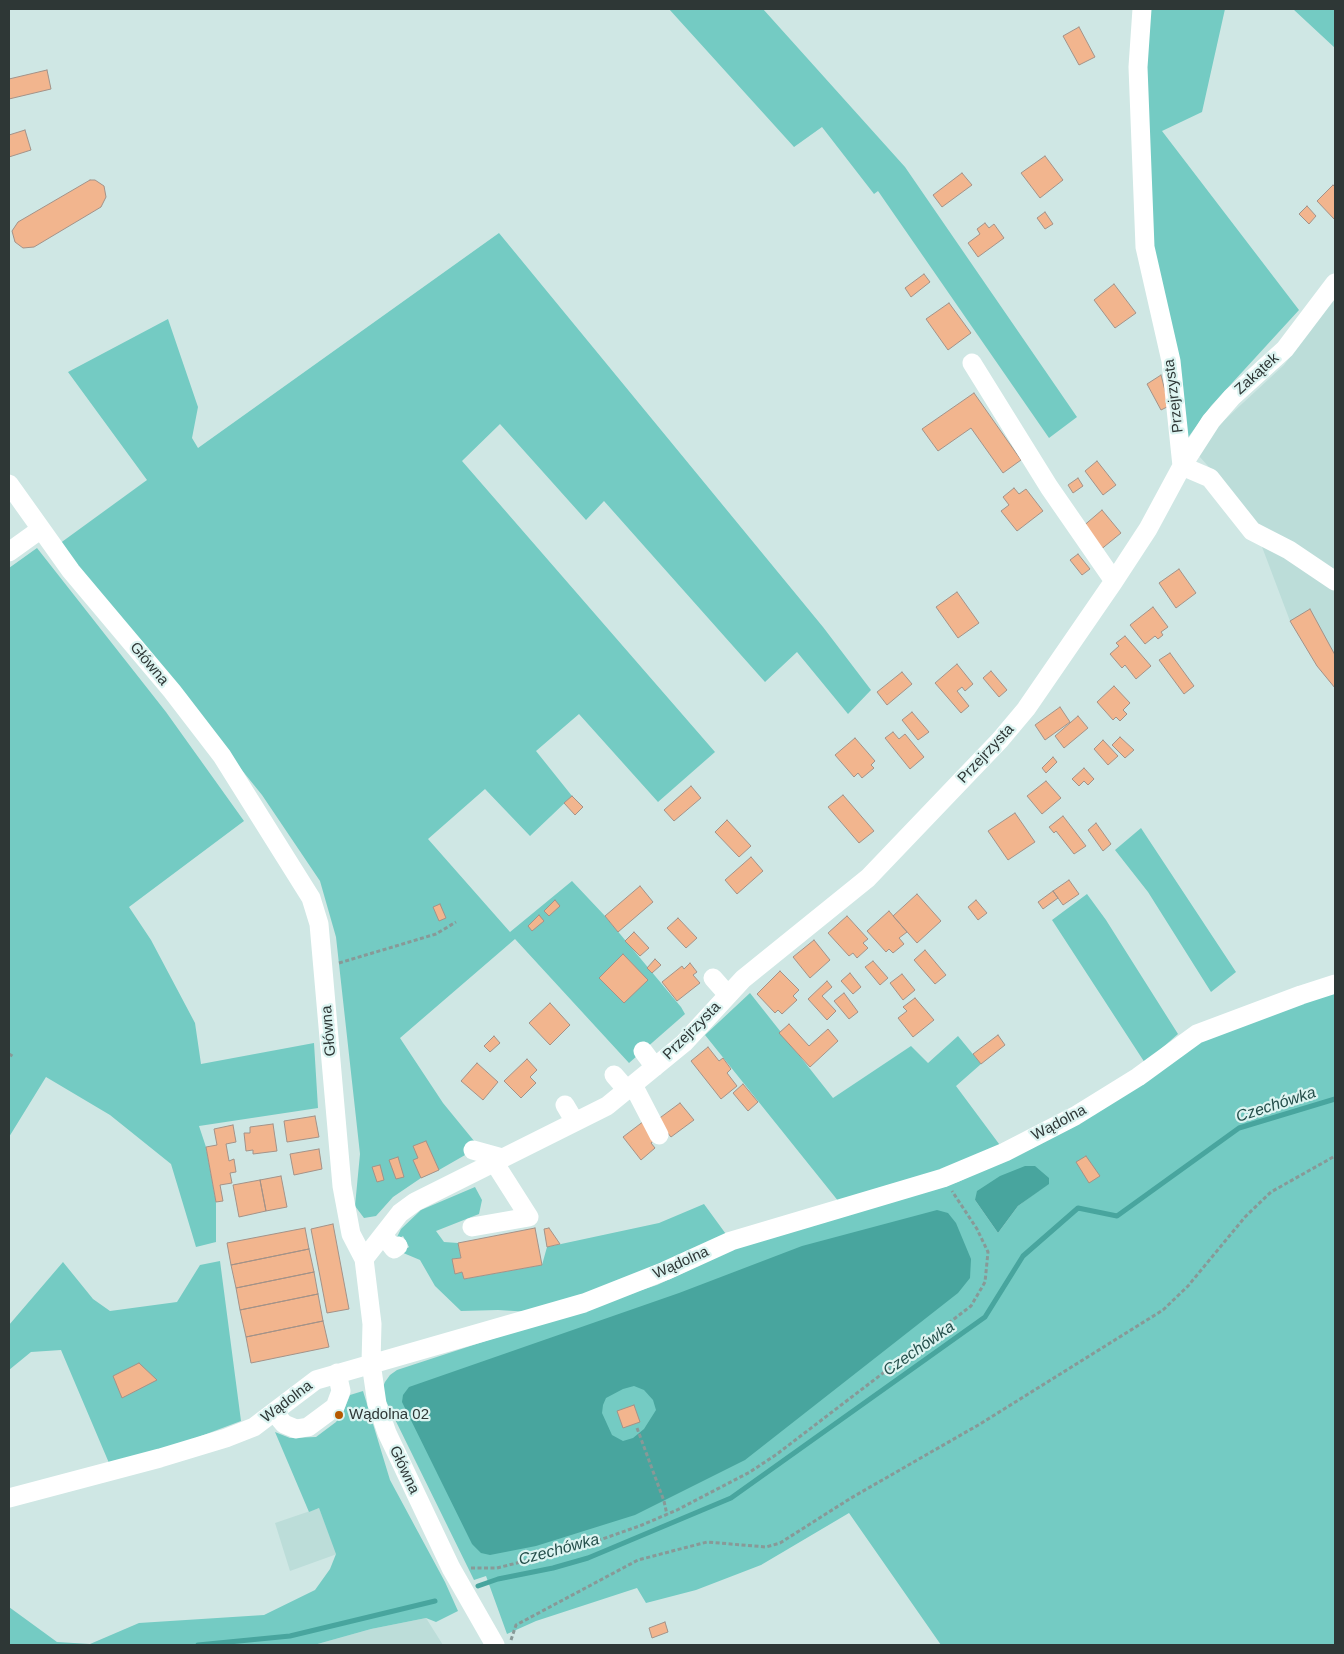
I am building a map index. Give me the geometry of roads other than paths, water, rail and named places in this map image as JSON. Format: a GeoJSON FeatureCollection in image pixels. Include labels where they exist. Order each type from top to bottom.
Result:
{"type":"FeatureCollection","features":[{"type":"Feature","properties":{"kind":"street","name":"Przejrzysta"},"geometry":{"type":"LineString","coordinates":[[364,1259],[400,1213],[415,1202],[607,1106],[684,1043],[743,979],[868,878],[1000,740],[1026,709],[1148,529],[1182,466],[1171,361],[1145,247],[1138,67],[1142,9]]}},
{"type":"Feature","properties":{"kind":"street","name":"Zakątek"},"geometry":{"type":"LineString","coordinates":[[1182,466],[1211,421],[1232,397],[1284,349],[1335,283]]}},
{"type":"Feature","properties":{"kind":"street"},"geometry":{"type":"LineString","coordinates":[[972,364],[1049,487],[1114,581]]}},
{"type":"Feature","properties":{"kind":"street"},"geometry":{"type":"LineString","coordinates":[[1182,466],[1210,478],[1252,531],[1289,550],[1335,581]]}},
{"type":"Feature","properties":{"kind":"street","name":"Główna"},"geometry":{"type":"LineString","coordinates":[[9,484],[71,571],[172,691],[222,756],[311,898],[319,924],[324,967],[342,1186],[351,1234],[364,1259],[372,1324],[372,1364],[377,1404],[387,1433],[451,1568],[495,1645]]}},
{"type":"Feature","properties":{"kind":"street"},"geometry":{"type":"LineString","coordinates":[[9,552],[41,529]]}},
{"type":"Feature","properties":{"kind":"street"},"geometry":{"type":"LineString","coordinates":[[713,978],[728,994]]}},
{"type":"Feature","properties":{"kind":"street","name":"Wądolna"},"geometry":{"type":"LineString","coordinates":[[9,1498],[160,1458],[226,1438],[254,1427],[316,1380],[584,1303],[665,1271],[731,1241],[943,1178],[1005,1152],[1075,1116],[1138,1078],[1197,1034],[1335,984]]}},
{"type":"Feature","properties":{"kind":"street"},"geometry":{"type":"LineString","coordinates":[[643,1051],[655,1067]]}},
{"type":"Feature","properties":{"kind":"street"},"geometry":{"type":"LineString","coordinates":[[614,1075],[630,1087],[659,1135]]}},
{"type":"Feature","properties":{"kind":"street"},"geometry":{"type":"LineString","coordinates":[[565,1105],[576,1122]]}},
{"type":"Feature","properties":{"kind":"street"},"geometry":{"type":"LineString","coordinates":[[472,1227],[529,1217],[498,1160],[473,1150]]}},
{"type":"Feature","properties":{"kind":"street"},"geometry":{"type":"LineString","coordinates":[[383,1234],[394,1249],[398,1246]]}},
{"type":"Feature","properties":{"kind":"street"},"geometry":{"type":"LineString","coordinates":[[274,1412],[284,1424],[296,1429],[308,1427],[335,1407],[341,1391],[338,1373]]}},
{"type":"Feature","properties":{"kind":"waterway","name":"Czechówka"},"geometry":{"type":"LineString","coordinates":[[478,1586],[498,1579],[553,1568],[588,1558],[731,1498],[985,1317],[1023,1256],[1078,1208],[1117,1216],[1239,1128],[1335,1099]]}},
{"type":"Feature","properties":{"kind":"waterway","name":"Czechówka"},"geometry":{"type":"LineString","coordinates":[[198,1645],[290,1636],[435,1601]]}},
{"type":"Feature","properties":{"kind":"place","name":"Wądolna 02"},"geometry":{"type":"Point","coordinates":[339,1415]}}]}
